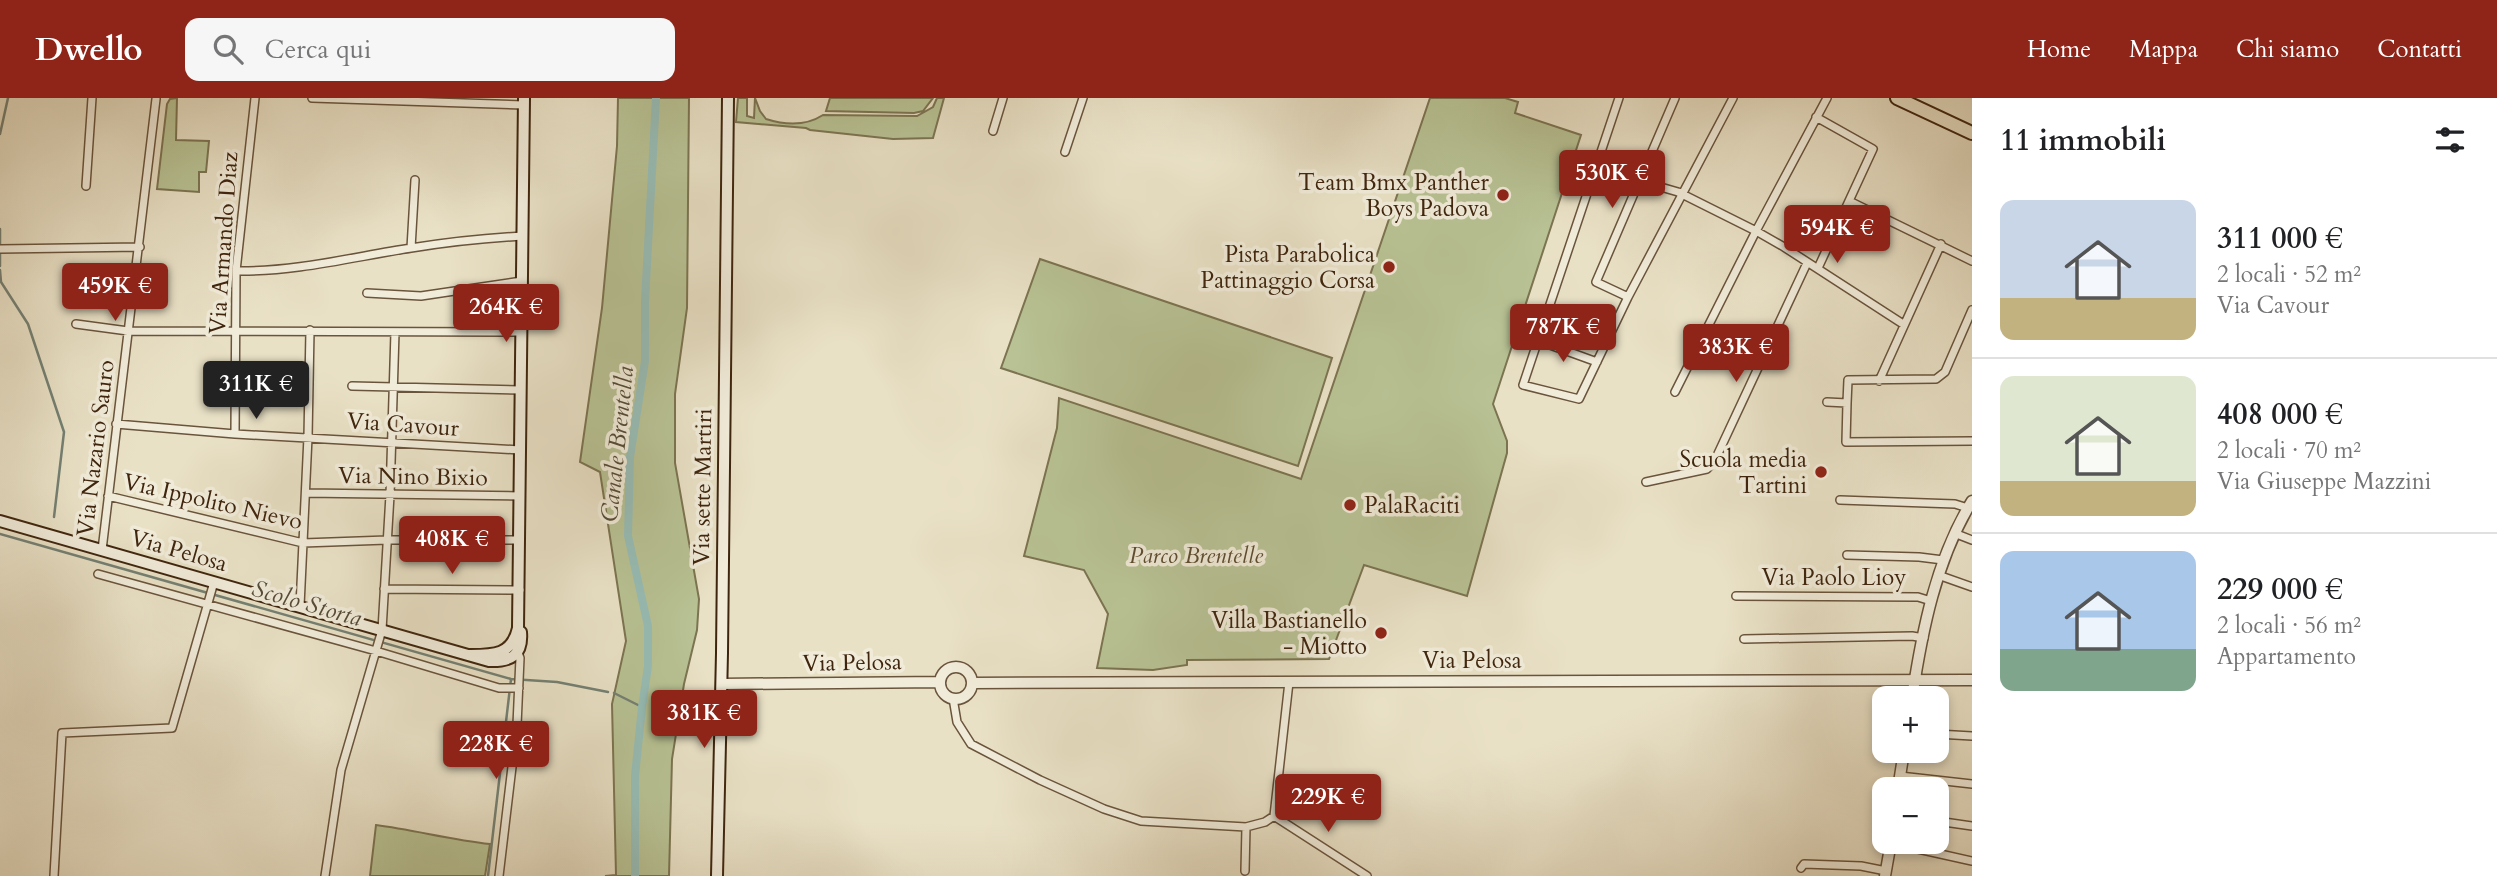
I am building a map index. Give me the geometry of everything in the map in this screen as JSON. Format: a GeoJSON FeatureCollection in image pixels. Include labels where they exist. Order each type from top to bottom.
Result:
{"type":"FeatureCollection","features":[{"type":"Feature","properties":{"kind":"main road","name":"Via sette Martiri"},"geometry":{"type":"LineString","coordinates":[[717,876],[722,684],[728,98]]}},
{"type":"Feature","properties":{"kind":"main road"},"geometry":{"type":"LineString","coordinates":[[1897,98],[1972,133]]}},
{"type":"Feature","properties":{"kind":"main road"},"geometry":{"type":"LineString","coordinates":[[502,651],[511,646],[515,639],[520,590],[524,102]]}},
{"type":"Feature","properties":{"kind":"main road","name":"Via Pelosa"},"geometry":{"type":"LineString","coordinates":[[0,521],[489,661]]}},
{"type":"Feature","properties":{"kind":"main road"},"geometry":{"type":"LineString","coordinates":[[489,661],[509,660],[518,653],[522,639],[519,612]]}},
{"type":"Feature","properties":{"kind":"main road","name":"Via Pelosa"},"geometry":{"type":"LineString","coordinates":[[468,655],[502,651]]}},
{"type":"Feature","properties":{"kind":"street"},"geometry":{"type":"LineString","coordinates":[[86,186],[92,98]]}},
{"type":"Feature","properties":{"kind":"street","name":"Via Nazario Sauro"},"geometry":{"type":"LineString","coordinates":[[102,550],[156,98]]}},
{"type":"Feature","properties":{"kind":"street","name":"Via Armando Diaz"},"geometry":{"type":"LineString","coordinates":[[235,434],[236,271],[255,98]]}},
{"type":"Feature","properties":{"kind":"street"},"geometry":{"type":"LineString","coordinates":[[312,98],[524,102]]}},
{"type":"Feature","properties":{"kind":"street"},"geometry":{"type":"LineString","coordinates":[[993,131],[1003,98]]}},
{"type":"Feature","properties":{"kind":"street"},"geometry":{"type":"LineString","coordinates":[[1065,152],[1083,98]]}},
{"type":"Feature","properties":{"kind":"street"},"geometry":{"type":"LineString","coordinates":[[1619,98],[1523,385],[1579,399],[1628,297],[1733,98]]}},
{"type":"Feature","properties":{"kind":"street"},"geometry":{"type":"LineString","coordinates":[[1628,297],[1596,282],[1675,98]]}},
{"type":"Feature","properties":{"kind":"street"},"geometry":{"type":"LineString","coordinates":[[1675,392],[1827,98]]}},
{"type":"Feature","properties":{"kind":"street"},"geometry":{"type":"LineString","coordinates":[[1816,117],[1873,149],[1818,268]]}},
{"type":"Feature","properties":{"kind":"street"},"geometry":{"type":"LineString","coordinates":[[1595,168],[1682,194],[1756,231],[1903,324]]}},
{"type":"Feature","properties":{"kind":"street"},"geometry":{"type":"LineString","coordinates":[[411,248],[415,180]]}},
{"type":"Feature","properties":{"kind":"street"},"geometry":{"type":"LineString","coordinates":[[1849,201],[1972,261]]}},
{"type":"Feature","properties":{"kind":"street"},"geometry":{"type":"LineString","coordinates":[[236,271],[299,268],[411,248],[482,238],[523,236]]}},
{"type":"Feature","properties":{"kind":"street"},"geometry":{"type":"LineString","coordinates":[[1879,381],[1941,244]]}},
{"type":"Feature","properties":{"kind":"street"},"geometry":{"type":"LineString","coordinates":[[2,249],[140,247]]}},
{"type":"Feature","properties":{"kind":"street"},"geometry":{"type":"LineString","coordinates":[[1646,482],[1707,469],[1715,460],[1807,263]]}},
{"type":"Feature","properties":{"kind":"street"},"geometry":{"type":"LineString","coordinates":[[367,293],[421,296],[522,281]]}},
{"type":"Feature","properties":{"kind":"street"},"geometry":{"type":"LineString","coordinates":[[1972,310],[1945,372],[1936,379],[1848,380],[1846,442],[1972,440]]}},
{"type":"Feature","properties":{"kind":"street"},"geometry":{"type":"LineString","coordinates":[[76,324],[128,331],[522,332]]}},
{"type":"Feature","properties":{"kind":"street"},"geometry":{"type":"LineString","coordinates":[[300,606],[310,330]]}},
{"type":"Feature","properties":{"kind":"street"},"geometry":{"type":"LineString","coordinates":[[325,876],[341,771],[382,632],[395,332]]}},
{"type":"Feature","properties":{"kind":"street"},"geometry":{"type":"LineString","coordinates":[[1539,341],[1597,362]]}},
{"type":"Feature","properties":{"kind":"street"},"geometry":{"type":"LineString","coordinates":[[352,386],[521,390]]}},
{"type":"Feature","properties":{"kind":"street"},"geometry":{"type":"LineString","coordinates":[[1827,402],[1847,403]]}},
{"type":"Feature","properties":{"kind":"street","name":"Via Cavour"},"geometry":{"type":"LineString","coordinates":[[117,424],[235,434],[520,450]]}},
{"type":"Feature","properties":{"kind":"street","name":"Via Nino Bixio"},"geometry":{"type":"LineString","coordinates":[[306,493],[520,496]]}},
{"type":"Feature","properties":{"kind":"street","name":"Via Ippolito Nievo"},"geometry":{"type":"LineString","coordinates":[[108,496],[303,543],[520,540]]}},
{"type":"Feature","properties":{"kind":"street"},"geometry":{"type":"LineString","coordinates":[[1840,500],[1970,505],[1954,533],[1938,575],[1914,686]]}},
{"type":"Feature","properties":{"kind":"street"},"geometry":{"type":"LineString","coordinates":[[1954,533],[1972,540]]}},
{"type":"Feature","properties":{"kind":"street"},"geometry":{"type":"LineString","coordinates":[[1847,555],[1943,560]]}},
{"type":"Feature","properties":{"kind":"street","name":"Via Pelosa"},"geometry":{"type":"LineString","coordinates":[[99,574],[505,688],[519,680],[489,661]]}},
{"type":"Feature","properties":{"kind":"street"},"geometry":{"type":"LineString","coordinates":[[1938,575],[1972,587]]}},
{"type":"Feature","properties":{"kind":"street"},"geometry":{"type":"LineString","coordinates":[[54,876],[62,733],[172,728],[213,584]]}},
{"type":"Feature","properties":{"kind":"street"},"geometry":{"type":"LineString","coordinates":[[384,589],[520,590]]}},
{"type":"Feature","properties":{"kind":"street","name":"Via Paolo Lioy"},"geometry":{"type":"LineString","coordinates":[[1736,596],[1918,597],[1931,601]]}},
{"type":"Feature","properties":{"kind":"street"},"geometry":{"type":"LineString","coordinates":[[1744,639],[1924,638]]}},
{"type":"Feature","properties":{"kind":"street"},"geometry":{"type":"LineString","coordinates":[[499,876],[519,680],[515,639]]}},
{"type":"Feature","properties":{"kind":"street","name":"Via Pelosa"},"geometry":{"type":"LineString","coordinates":[[502,651],[518,653]]}},
{"type":"Feature","properties":{"kind":"street","name":"Via Pelosa"},"geometry":{"type":"LineString","coordinates":[[722,684],[940,682],[946,670],[955,667],[968,673],[972,683],[1972,680]]}},
{"type":"Feature","properties":{"kind":"street"},"geometry":{"type":"LineString","coordinates":[[940,682],[942,691],[953,698],[957,722],[971,744],[1040,780],[1104,809],[1141,821],[1246,827],[1265,822],[1274,816],[1289,682]]}},
{"type":"Feature","properties":{"kind":"street"},"geometry":{"type":"LineString","coordinates":[[953,698],[967,694],[972,683]]}},
{"type":"Feature","properties":{"kind":"street"},"geometry":{"type":"LineString","coordinates":[[1949,735],[1972,736]]}},
{"type":"Feature","properties":{"kind":"street"},"geometry":{"type":"LineString","coordinates":[[1902,763],[1900,776],[1972,784]]}},
{"type":"Feature","properties":{"kind":"street"},"geometry":{"type":"LineString","coordinates":[[1274,816],[1367,876]]}},
{"type":"Feature","properties":{"kind":"street"},"geometry":{"type":"LineString","coordinates":[[1949,823],[1972,826]]}},
{"type":"Feature","properties":{"kind":"street"},"geometry":{"type":"LineString","coordinates":[[1245,871],[1246,827]]}},
{"type":"Feature","properties":{"kind":"street"},"geometry":{"type":"LineString","coordinates":[[1801,868],[1804,864],[1861,866],[1885,873],[1889,854]]}},
{"type":"Feature","properties":{"kind":"street"},"geometry":{"type":"LineString","coordinates":[[1940,854],[1972,861]]}},
{"type":"Feature","properties":{"kind":"green space"},"geometry":{"type":"Polygon","coordinates":[[[177,98],[176,140],[209,141],[206,172],[199,172],[199,192],[157,189],[167,104],[170,99],[177,98]]]}},
{"type":"Feature","properties":{"kind":"green space"},"geometry":{"type":"Polygon","coordinates":[[[618,98],[689,98],[687,308],[675,394],[675,463],[699,599],[697,630],[684,684],[672,759],[669,876],[605,876],[616,875],[612,704],[626,641],[600,472],[580,462],[602,308],[617,146],[618,98]]]}},
{"type":"Feature","properties":{"kind":"green space"},"geometry":{"type":"Polygon","coordinates":[[[738,98],[747,98],[747,116],[754,118],[755,98],[766,119],[795,123],[810,121],[823,115],[917,116],[933,107],[937,98],[944,98],[933,138],[893,139],[736,122],[738,98]]]}},
{"type":"Feature","properties":{"kind":"green space"},"geometry":{"type":"Polygon","coordinates":[[[830,98],[933,98],[923,111],[914,113],[826,111],[830,98]]]}},
{"type":"Feature","properties":{"kind":"green space","name":"Parco Brentelle"},"geometry":{"type":"Polygon","coordinates":[[[1430,98],[1505,98],[1518,102],[1515,113],[1581,135],[1493,404],[1507,441],[1507,453],[1467,596],[1364,565],[1329,659],[1187,660],[1187,665],[1153,670],[1097,668],[1108,614],[1084,570],[1024,556],[1057,428],[1059,398],[1301,479],[1430,98]]]}},
{"type":"Feature","properties":{"kind":"green space"},"geometry":{"type":"Polygon","coordinates":[[[1040,259],[1332,358],[1298,466],[1001,368],[1040,259]]]}},
{"type":"Feature","properties":{"kind":"green space"},"geometry":{"type":"Polygon","coordinates":[[[376,825],[490,844],[485,876],[370,876],[376,825]]]}},
{"type":"Feature","properties":{"kind":"waterway"},"geometry":{"type":"LineString","coordinates":[[0,134],[8,98]]}},
{"type":"Feature","properties":{"kind":"waterway","name":"Canale Brentella"},"geometry":{"type":"LineString","coordinates":[[635,876],[635,776],[648,666],[648,626],[628,536],[630,457],[645,361],[645,301],[656,98]]}},
{"type":"Feature","properties":{"kind":"waterway"},"geometry":{"type":"LineString","coordinates":[[0,229],[0,266]]}},
{"type":"Feature","properties":{"kind":"waterway"},"geometry":{"type":"LineString","coordinates":[[0,270],[1,282],[28,324],[64,432],[54,517]]}},
{"type":"Feature","properties":{"kind":"waterway","name":"Scolo Storta"},"geometry":{"type":"LineString","coordinates":[[0,534],[511,679],[557,682],[608,692]]}},
{"type":"Feature","properties":{"kind":"waterway"},"geometry":{"type":"LineString","coordinates":[[488,876],[511,679]]}},
{"type":"Feature","properties":{"kind":"waterway","name":"Scolo Storta"},"geometry":{"type":"LineString","coordinates":[[614,693],[642,707]]}},
{"type":"Feature","properties":{"kind":"place","name":"Team Bmx Panther Boys Padova"},"geometry":{"type":"Point","coordinates":[1503,195]}},
{"type":"Feature","properties":{"kind":"place","name":"Pista Parabolica Pattinaggio Corsa"},"geometry":{"type":"Point","coordinates":[1389,267]}},
{"type":"Feature","properties":{"kind":"place","name":"Scuola media Tartini"},"geometry":{"type":"Point","coordinates":[1821,472]}},
{"type":"Feature","properties":{"kind":"place","name":"PalaRaciti"},"geometry":{"type":"Point","coordinates":[1350,505]}},
{"type":"Feature","properties":{"kind":"place","name":"Villa Bastianello - Miotto"},"geometry":{"type":"Point","coordinates":[1381,633]}}]}
